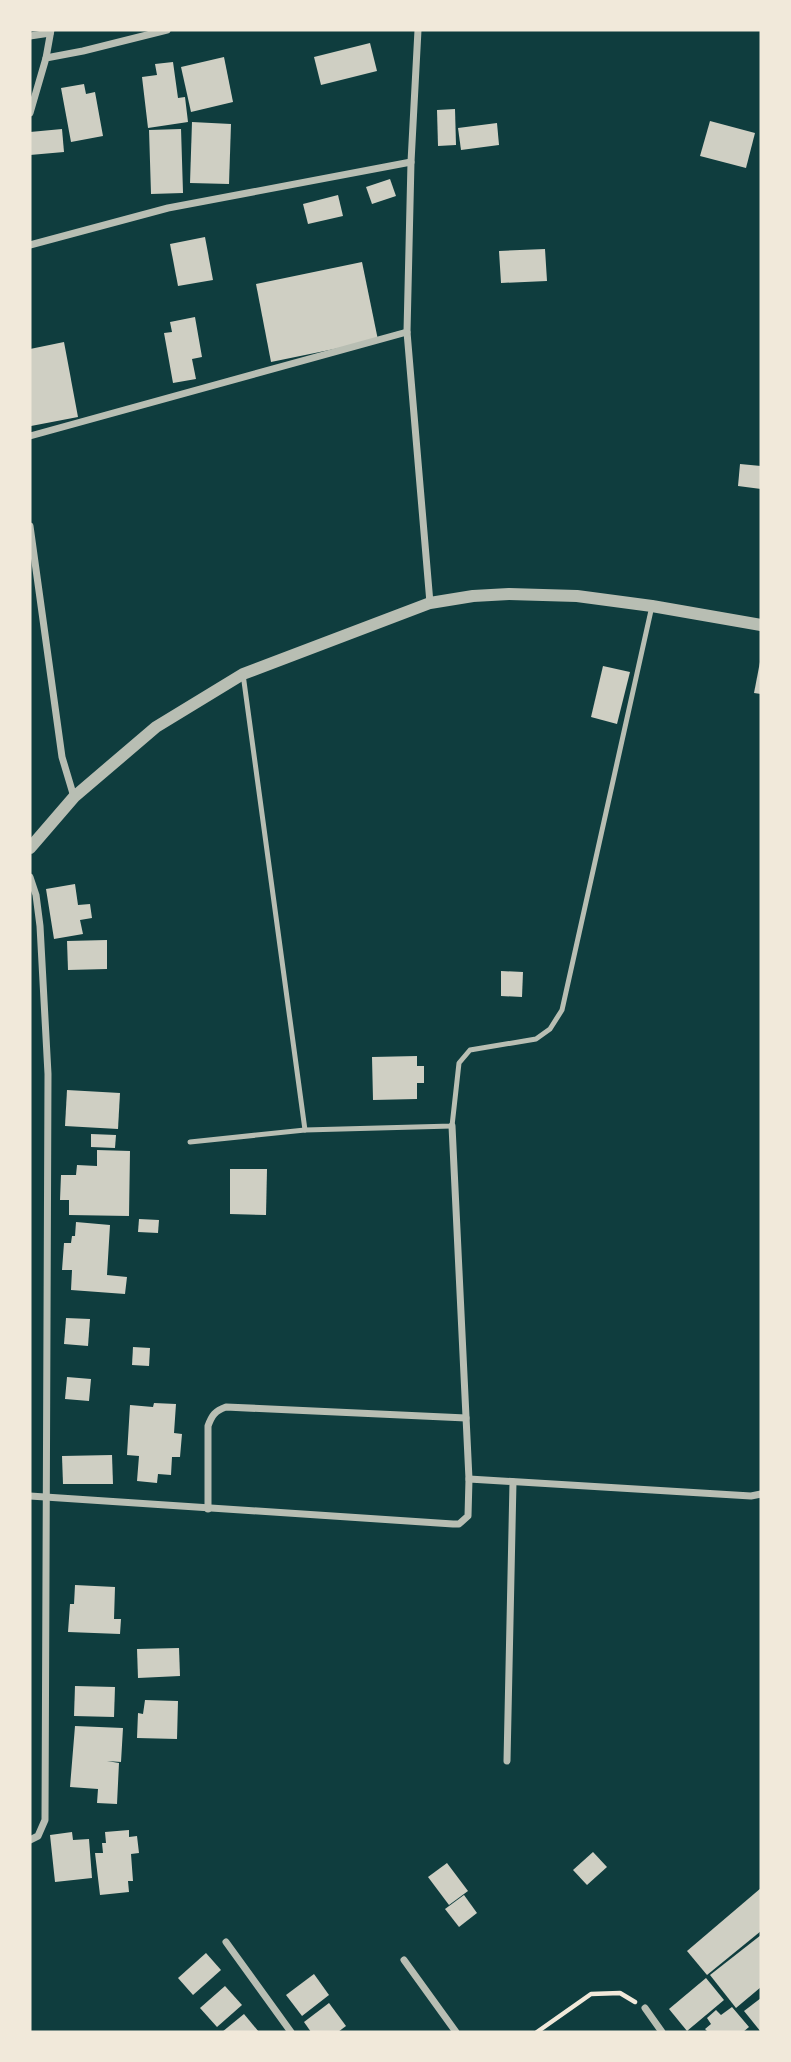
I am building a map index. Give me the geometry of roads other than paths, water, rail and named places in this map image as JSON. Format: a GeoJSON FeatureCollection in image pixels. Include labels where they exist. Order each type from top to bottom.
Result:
{"type":"FeatureCollection","features":[{"type":"Feature","properties":{"kind":"street"},"geometry":{"type":"LineString","coordinates":[[46,58],[167,30]]}},
{"type":"Feature","properties":{"kind":"street"},"geometry":{"type":"LineString","coordinates":[[418,30],[411,162],[407,332],[430,603]]}},
{"type":"Feature","properties":{"kind":"street"},"geometry":{"type":"LineString","coordinates":[[30,36],[51,31],[30,113]]}},
{"type":"Feature","properties":{"kind":"street"},"geometry":{"type":"LineString","coordinates":[[30,245],[168,208],[411,162]]}},
{"type":"Feature","properties":{"kind":"street"},"geometry":{"type":"LineString","coordinates":[[30,436],[407,332]]}},
{"type":"Feature","properties":{"kind":"street"},"geometry":{"type":"LineString","coordinates":[[30,526],[62,757],[74,797]]}},
{"type":"Feature","properties":{"kind":"street"},"geometry":{"type":"LineString","coordinates":[[30,848],[74,797],[156,727],[243,674],[430,603],[509,594],[577,596],[761,625]]}},
{"type":"Feature","properties":{"kind":"street"},"geometry":{"type":"LineString","coordinates":[[30,877],[36,895],[40,926],[48,1073],[45,1820],[38,1836],[30,1840]]}},
{"type":"Feature","properties":{"kind":"street"},"geometry":{"type":"LineString","coordinates":[[30,1496],[459,1524],[468,1516],[469,1479],[452,1126]]}},
{"type":"Feature","properties":{"kind":"street"},"geometry":{"type":"LineString","coordinates":[[208,1508],[208,1426],[217,1410],[226,1408],[466,1418]]}},
{"type":"Feature","properties":{"kind":"street"},"geometry":{"type":"LineString","coordinates":[[469,1479],[751,1496],[761,1494]]}},
{"type":"Feature","properties":{"kind":"street"},"geometry":{"type":"LineString","coordinates":[[507,1760],[513,1482]]}},
{"type":"Feature","properties":{"kind":"street"},"geometry":{"type":"LineString","coordinates":[[226,1942],[291,2032]]}},
{"type":"Feature","properties":{"kind":"street"},"geometry":{"type":"LineString","coordinates":[[404,1960],[456,2032]]}},
{"type":"Feature","properties":{"kind":"street"},"geometry":{"type":"LineString","coordinates":[[645,2008],[662,2032]]}},
{"type":"Feature","properties":{"kind":"lane"},"geometry":{"type":"LineString","coordinates":[[190,1142],[304,1130],[452,1126],[459,1063],[470,1050],[536,1040],[550,1029],[562,1010],[652,606]]}},
{"type":"Feature","properties":{"kind":"lane"},"geometry":{"type":"LineString","coordinates":[[243,674],[304,1130]]}}]}
